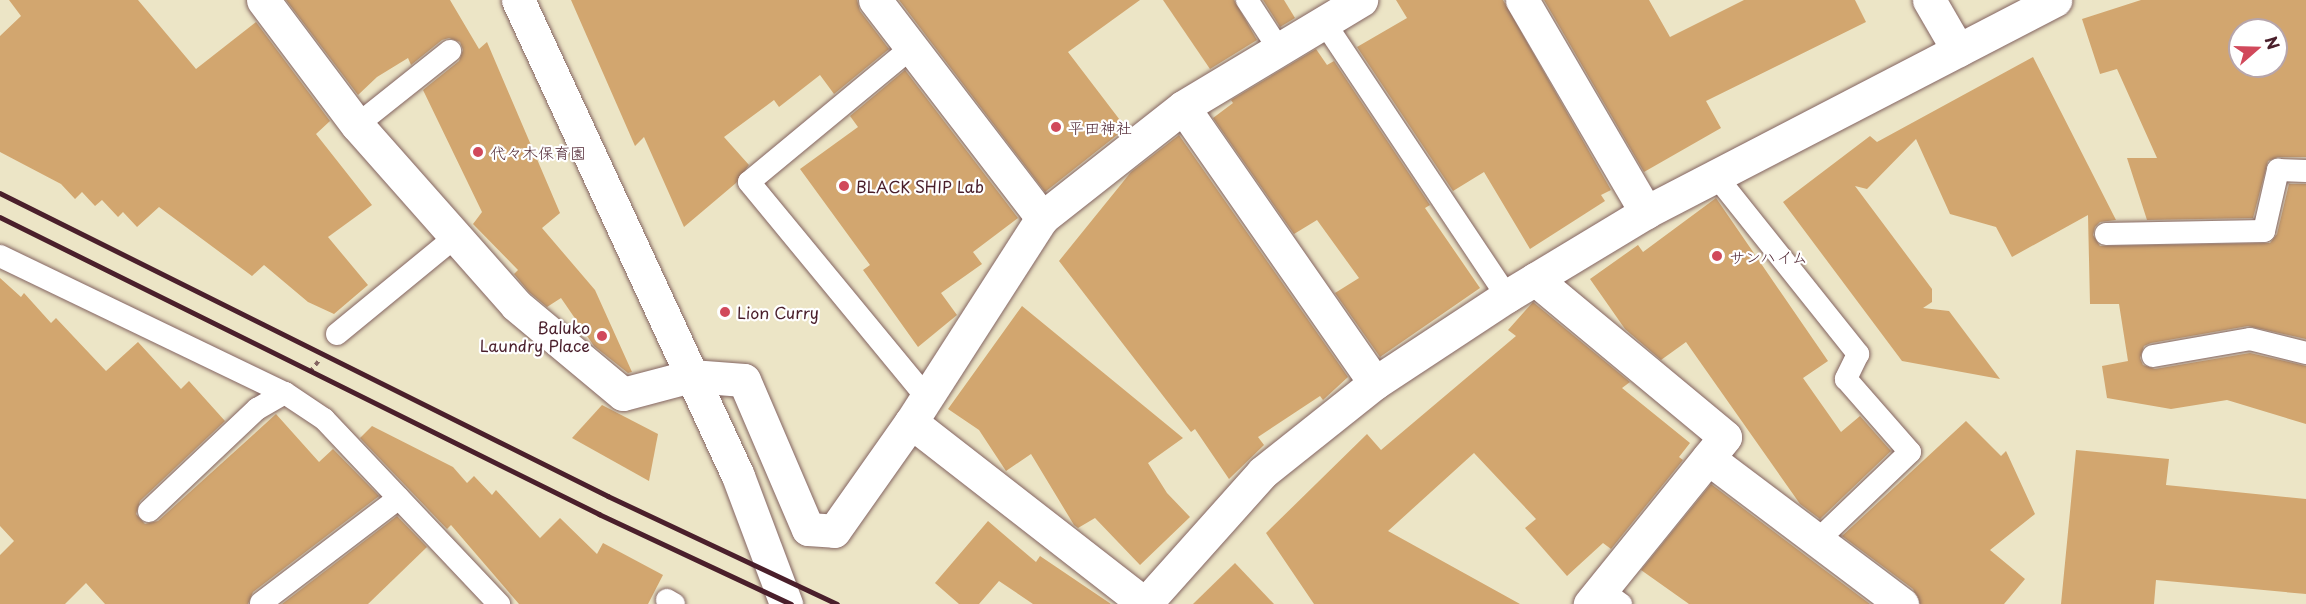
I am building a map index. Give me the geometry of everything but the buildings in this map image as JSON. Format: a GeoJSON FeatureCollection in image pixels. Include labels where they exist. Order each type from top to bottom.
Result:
{"type":"FeatureCollection","features":[{"type":"Feature","properties":{"kind":"street"},"geometry":{"type":"LineString","coordinates":[[263,0],[357,126],[454,238],[516,305],[622,394],[692,376],[744,380],[808,529],[834,531],[918,409],[1042,218],[1182,107],[1361,0]]}},
{"type":"Feature","properties":{"kind":"street"},"geometry":{"type":"LineString","coordinates":[[518,0],[738,476],[786,604]]}},
{"type":"Feature","properties":{"kind":"street"},"geometry":{"type":"LineString","coordinates":[[875,0],[1042,218]]}},
{"type":"Feature","properties":{"kind":"street"},"geometry":{"type":"LineString","coordinates":[[1522,0],[1646,212]]}},
{"type":"Feature","properties":{"kind":"street"},"geometry":{"type":"LineString","coordinates":[[1929,0],[1958,51]]}},
{"type":"Feature","properties":{"kind":"street"},"geometry":{"type":"LineString","coordinates":[[918,409],[1145,604],[1263,472],[1375,383],[1506,296],[1646,212],[2055,0]]}},
{"type":"Feature","properties":{"kind":"street"},"geometry":{"type":"LineString","coordinates":[[1182,107],[1375,383]]}},
{"type":"Feature","properties":{"kind":"street"},"geometry":{"type":"LineString","coordinates":[[1535,279],[1725,437],[1604,599]]}},
{"type":"Feature","properties":{"kind":"street"},"geometry":{"type":"LineString","coordinates":[[1708,458],[1902,604]]}},
{"type":"Feature","properties":{"kind":"lane"},"geometry":{"type":"LineString","coordinates":[[1247,0],[1279,49]]}},
{"type":"Feature","properties":{"kind":"lane"},"geometry":{"type":"LineString","coordinates":[[1324,22],[1506,296]]}},
{"type":"Feature","properties":{"kind":"lane"},"geometry":{"type":"LineString","coordinates":[[911,48],[749,182],[918,409]]}},
{"type":"Feature","properties":{"kind":"lane"},"geometry":{"type":"LineString","coordinates":[[357,126],[450,51]]}},
{"type":"Feature","properties":{"kind":"lane"},"geometry":{"type":"LineString","coordinates":[[2106,234],[2264,231],[2278,170],[2306,171]]}},
{"type":"Feature","properties":{"kind":"lane"},"geometry":{"type":"LineString","coordinates":[[1716,176],[1858,354],[1846,379],[1910,452],[1818,540]]}},
{"type":"Feature","properties":{"kind":"lane"},"geometry":{"type":"LineString","coordinates":[[337,334],[454,238]]}},
{"type":"Feature","properties":{"kind":"lane"},"geometry":{"type":"LineString","coordinates":[[0,256],[285,393],[324,419],[494,603]]}},
{"type":"Feature","properties":{"kind":"lane"},"geometry":{"type":"LineString","coordinates":[[2153,356],[2250,339],[2306,353]]}},
{"type":"Feature","properties":{"kind":"lane"},"geometry":{"type":"LineString","coordinates":[[149,512],[257,409],[285,393]]}},
{"type":"Feature","properties":{"kind":"lane"},"geometry":{"type":"LineString","coordinates":[[261,603],[399,498]]}},
{"type":"Feature","properties":{"kind":"path"},"geometry":{"type":"LineString","coordinates":[[285,393],[313,369],[337,334]]}},
{"type":"Feature","properties":{"kind":"railway"},"geometry":{"type":"LineString","coordinates":[[0,193],[608,496],[837,604]]}},
{"type":"Feature","properties":{"kind":"railway"},"geometry":{"type":"LineString","coordinates":[[0,217],[599,514],[791,604]]}},
{"type":"Feature","properties":{"kind":"place","name":"平田神社"},"geometry":{"type":"Point","coordinates":[1056,127]}},
{"type":"Feature","properties":{"kind":"place","name":"代々木保育園"},"geometry":{"type":"Point","coordinates":[478,152]}},
{"type":"Feature","properties":{"kind":"place","name":"BLACK SHIP Lab"},"geometry":{"type":"Point","coordinates":[844,186]}},
{"type":"Feature","properties":{"kind":"place","name":"サンハイム"},"geometry":{"type":"Point","coordinates":[1717,256]}},
{"type":"Feature","properties":{"kind":"place","name":"Lion Curry"},"geometry":{"type":"Point","coordinates":[725,312]}},
{"type":"Feature","properties":{"kind":"place","name":"Baluko Laundry Place"},"geometry":{"type":"Point","coordinates":[602,336]}}]}
